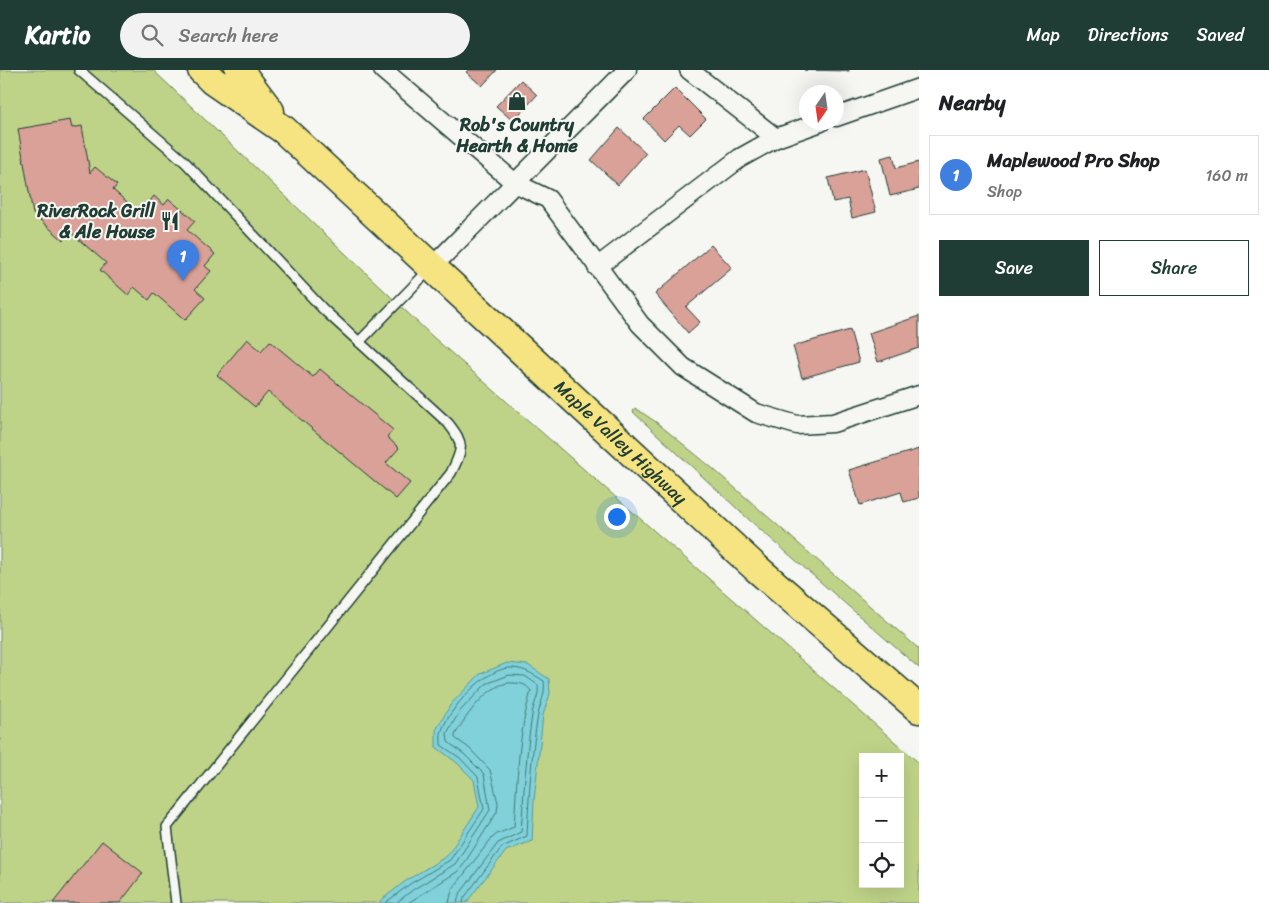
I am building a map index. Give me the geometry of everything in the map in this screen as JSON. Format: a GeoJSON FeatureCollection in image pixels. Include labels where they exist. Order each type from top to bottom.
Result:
{"type":"FeatureCollection","features":[{"type":"Feature","properties":{"kind":"main road","name":"Maple Valley Highway"},"geometry":{"type":"LineString","coordinates":[[202,70],[213,81],[284,130],[755,567],[919,709]]}},
{"type":"Feature","properties":{"kind":"main road","name":"Maple Valley Highway"},"geometry":{"type":"LineString","coordinates":[[239,70],[284,130]]}},
{"type":"Feature","properties":{"kind":"street"},"geometry":{"type":"LineString","coordinates":[[383,70],[515,183],[548,199],[640,324],[682,367],[756,413],[797,425],[833,423],[919,395]]}},
{"type":"Feature","properties":{"kind":"street"},"geometry":{"type":"LineString","coordinates":[[431,268],[627,70]]}},
{"type":"Feature","properties":{"kind":"street"},"geometry":{"type":"LineString","coordinates":[[689,70],[776,138]]}},
{"type":"Feature","properties":{"kind":"street"},"geometry":{"type":"LineString","coordinates":[[844,114],[919,88]]}},
{"type":"Feature","properties":{"kind":"street"},"geometry":{"type":"LineString","coordinates":[[597,267],[740,158],[776,138],[799,130]]}},
{"type":"Feature","properties":{"kind":"lane"},"geometry":{"type":"LineString","coordinates":[[79,70],[185,162],[324,310],[448,423],[459,436],[459,457],[451,473],[167,827],[176,903]]}},
{"type":"Feature","properties":{"kind":"lane"},"geometry":{"type":"LineString","coordinates":[[359,342],[431,268]]}},
{"type":"Feature","properties":{"kind":"green space"},"geometry":{"type":"Polygon","coordinates":[[[0,70],[153,70],[433,337],[919,763],[919,903],[0,903],[0,70]]]}},
{"type":"Feature","properties":{"kind":"green space"},"geometry":{"type":"Polygon","coordinates":[[[635,408],[656,422],[711,467],[919,649],[919,668],[746,517],[633,412],[635,408]]]}},
{"type":"Feature","properties":{"kind":"water"},"geometry":{"type":"Polygon","coordinates":[[[507,663],[528,665],[549,679],[550,694],[543,715],[532,841],[506,851],[466,903],[380,903],[380,901],[407,880],[447,856],[479,807],[474,780],[456,762],[436,747],[436,730],[451,704],[480,674],[507,663]]]}},
{"type":"Feature","properties":{"kind":"building"},"geometry":{"type":"Polygon","coordinates":[[[468,70],[497,70],[482,86],[466,72],[468,70]]]}},
{"type":"Feature","properties":{"kind":"building"},"geometry":{"type":"Polygon","coordinates":[[[804,70],[849,70],[849,71],[804,70]]]}},
{"type":"Feature","properties":{"kind":"building","name":"Rob's Country Hearth & Home"},"geometry":{"type":"Polygon","coordinates":[[[521,80],[537,95],[513,121],[496,106],[521,80]]]}},
{"type":"Feature","properties":{"kind":"building"},"geometry":{"type":"Polygon","coordinates":[[[675,88],[706,119],[690,135],[679,125],[664,140],[644,119],[675,88]]]}},
{"type":"Feature","properties":{"kind":"building"},"geometry":{"type":"Polygon","coordinates":[[[70,120],[72,128],[82,126],[90,173],[95,167],[117,185],[113,190],[140,213],[154,196],[164,205],[169,199],[195,221],[187,230],[215,254],[205,266],[211,271],[195,289],[205,298],[185,320],[154,293],[149,300],[134,287],[128,295],[100,270],[106,263],[70,232],[63,240],[33,214],[18,129],[70,120]]]}},
{"type":"Feature","properties":{"kind":"building"},"geometry":{"type":"Polygon","coordinates":[[[619,128],[646,153],[618,185],[591,160],[619,128]]]}},
{"type":"Feature","properties":{"kind":"building"},"geometry":{"type":"Polygon","coordinates":[[[893,155],[896,168],[919,162],[919,189],[890,196],[881,158],[893,155]]]}},
{"type":"Feature","properties":{"kind":"building"},"geometry":{"type":"Polygon","coordinates":[[[865,169],[876,212],[852,218],[848,199],[833,202],[828,178],[865,169]]]}},
{"type":"Feature","properties":{"kind":"building"},"geometry":{"type":"Polygon","coordinates":[[[711,245],[732,268],[686,307],[700,322],[688,333],[655,294],[711,245]]]}},
{"type":"Feature","properties":{"kind":"building"},"geometry":{"type":"Polygon","coordinates":[[[919,316],[919,348],[878,362],[869,333],[919,316]]]}},
{"type":"Feature","properties":{"kind":"building"},"geometry":{"type":"Polygon","coordinates":[[[850,330],[859,362],[802,378],[793,346],[850,330]]]}},
{"type":"Feature","properties":{"kind":"building"},"geometry":{"type":"Polygon","coordinates":[[[247,339],[261,351],[270,341],[313,377],[320,369],[393,430],[387,437],[399,448],[386,463],[410,483],[396,499],[268,392],[255,407],[217,375],[247,339]]]}},
{"type":"Feature","properties":{"kind":"building"},"geometry":{"type":"Polygon","coordinates":[[[919,449],[919,498],[904,502],[901,492],[860,505],[849,470],[919,449]]]}},
{"type":"Feature","properties":{"kind":"building"},"geometry":{"type":"Polygon","coordinates":[[[102,841],[143,873],[120,903],[53,903],[102,841]]]}},
{"type":"Feature","properties":{"kind":"place","name":"Rob's Country Hearth & Home"},"geometry":{"type":"Point","coordinates":[517,101]}},
{"type":"Feature","properties":{"kind":"place","name":"RiverRock Grill & Ale House"},"geometry":{"type":"Point","coordinates":[170,221]}},
{"type":"Feature","properties":{"kind":"place","name":"Maplewood Pro Shop"},"geometry":{"type":"Point","coordinates":[183,281]}}]}
